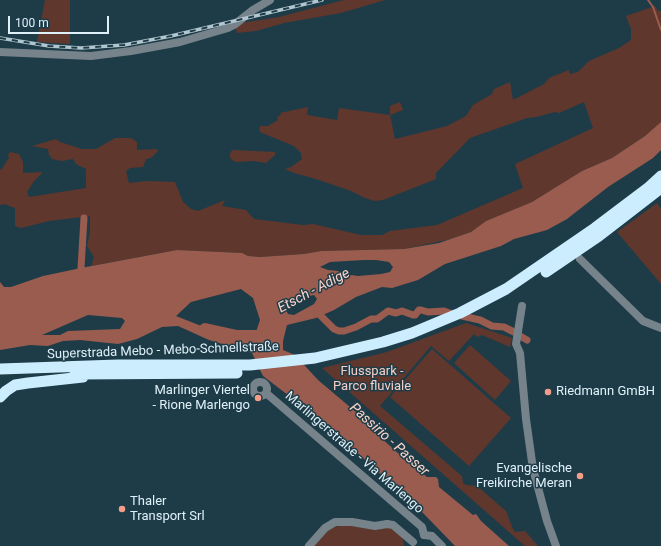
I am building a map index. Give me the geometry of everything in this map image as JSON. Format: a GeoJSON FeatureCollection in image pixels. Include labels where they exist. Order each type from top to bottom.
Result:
{"type":"FeatureCollection","features":[{"type":"Feature","properties":{"kind":"highway","name":"Superstrada Mebo - Mebo-Schnellstraße"},"geometry":{"type":"LineString","coordinates":[[0,377],[251,369],[315,358],[383,342],[412,333],[508,293],[648,188],[661,176]]}},
{"type":"Feature","properties":{"kind":"highway","name":"Superstrada Mebo - Mebo-Schnellstraße"},"geometry":{"type":"LineString","coordinates":[[0,369],[118,365],[287,369],[317,365],[372,352],[450,326],[508,293],[599,236],[660,189]]}},
{"type":"Feature","properties":{"kind":"highway"},"geometry":{"type":"LineString","coordinates":[[0,397],[15,385],[125,373]]}},
{"type":"Feature","properties":{"kind":"street"},"geometry":{"type":"LineString","coordinates":[[0,52],[91,56],[131,51],[180,42],[228,28],[252,10],[270,0]]}},
{"type":"Feature","properties":{"kind":"street"},"geometry":{"type":"LineString","coordinates":[[580,259],[643,321],[661,328]]}},
{"type":"Feature","properties":{"kind":"street"},"geometry":{"type":"LineString","coordinates":[[522,306],[516,344],[520,353],[526,419],[534,469],[547,521],[556,546]]}},
{"type":"Feature","properties":{"kind":"street","name":"Marlingerstraße - Via Marlengo"},"geometry":{"type":"LineString","coordinates":[[266,393],[422,527],[424,535],[432,536],[442,546]]}},
{"type":"Feature","properties":{"kind":"street"},"geometry":{"type":"LineString","coordinates":[[309,546],[325,528],[335,522],[352,522],[375,526],[387,524],[393,525],[412,544],[424,535]]}},
{"type":"Feature","properties":{"kind":"green space"},"geometry":{"type":"Polygon","coordinates":[[[45,0],[70,0],[70,44],[37,42],[45,0]]]}},
{"type":"Feature","properties":{"kind":"green space"},"geometry":{"type":"Polygon","coordinates":[[[344,0],[385,0],[341,13],[284,23],[256,31],[237,33],[235,24],[279,17],[344,0]]]}},
{"type":"Feature","properties":{"kind":"green space"},"geometry":{"type":"Polygon","coordinates":[[[655,6],[658,11],[661,11],[661,122],[645,136],[612,158],[582,171],[532,202],[486,221],[471,232],[451,239],[404,249],[321,251],[304,254],[260,257],[248,256],[242,253],[177,250],[91,266],[94,257],[87,246],[90,232],[90,216],[49,221],[21,228],[15,226],[15,208],[4,204],[0,205],[0,169],[1,170],[9,158],[8,155],[10,152],[19,154],[23,162],[23,173],[43,172],[34,181],[27,192],[29,197],[86,188],[86,169],[76,164],[73,159],[62,161],[52,159],[49,155],[48,149],[32,146],[56,139],[60,142],[82,149],[96,149],[115,138],[131,138],[137,142],[137,150],[157,149],[158,151],[151,158],[146,159],[143,167],[130,168],[126,171],[129,183],[147,181],[175,182],[183,202],[191,209],[198,211],[225,200],[222,206],[246,210],[254,219],[303,225],[313,224],[361,235],[382,235],[390,231],[437,225],[523,188],[515,164],[593,128],[584,102],[559,113],[555,112],[527,118],[470,138],[436,173],[436,179],[383,200],[375,201],[351,191],[285,169],[291,167],[302,159],[301,153],[294,146],[262,133],[259,130],[260,126],[268,126],[278,120],[277,117],[281,115],[280,113],[308,107],[307,115],[337,120],[339,108],[390,115],[395,139],[447,126],[466,116],[473,105],[492,94],[494,89],[510,82],[513,100],[544,84],[549,78],[569,70],[570,74],[578,72],[589,61],[619,48],[631,40],[631,29],[626,16],[655,6]]]}},
{"type":"Feature","properties":{"kind":"green space"},"geometry":{"type":"Polygon","coordinates":[[[400,102],[403,110],[390,115],[390,106],[400,102]]]}},
{"type":"Feature","properties":{"kind":"green space"},"geometry":{"type":"Polygon","coordinates":[[[232,150],[275,152],[275,155],[266,163],[253,161],[235,162],[230,158],[232,150]]]}},
{"type":"Feature","properties":{"kind":"green space"},"geometry":{"type":"Polygon","coordinates":[[[657,203],[661,209],[661,284],[617,232],[657,203]]]}},
{"type":"Feature","properties":{"kind":"green space","name":"Flusspark - Parco fluviale"},"geometry":{"type":"Polygon","coordinates":[[[466,323],[512,338],[510,347],[482,335],[477,337],[474,334],[449,361],[431,346],[380,406],[462,476],[463,483],[466,485],[477,486],[506,511],[515,532],[525,531],[538,546],[525,546],[322,368],[387,352],[466,323]]]}},
{"type":"Feature","properties":{"kind":"green space"},"geometry":{"type":"Polygon","coordinates":[[[470,345],[511,381],[495,400],[454,363],[470,345]]]}},
{"type":"Feature","properties":{"kind":"green space"},"geometry":{"type":"Polygon","coordinates":[[[432,349],[511,418],[469,466],[390,397],[432,349]]]}},
{"type":"Feature","properties":{"kind":"green space"},"geometry":{"type":"Polygon","coordinates":[[[339,526],[352,526],[376,530],[387,527],[392,528],[402,536],[404,546],[314,546],[325,532],[331,528],[339,526]]]}},
{"type":"Feature","properties":{"kind":"water"},"geometry":{"type":"Polygon","coordinates":[[[661,122],[661,150],[653,158],[608,187],[567,219],[547,230],[514,239],[501,246],[445,264],[418,280],[392,288],[382,287],[356,297],[334,310],[316,318],[287,325],[283,341],[283,350],[295,355],[318,380],[369,423],[369,427],[399,454],[405,453],[414,462],[416,468],[427,477],[436,477],[438,479],[439,487],[473,515],[476,514],[481,521],[509,546],[455,546],[423,513],[326,424],[263,376],[252,353],[209,340],[178,326],[162,327],[137,339],[118,344],[80,340],[63,341],[48,346],[30,345],[0,350],[0,282],[4,287],[11,287],[43,276],[177,250],[242,253],[248,256],[260,257],[304,254],[321,251],[404,249],[439,243],[471,232],[486,221],[532,202],[582,171],[612,158],[645,136],[661,122]],[[376,260],[330,262],[320,267],[344,274],[358,276],[390,272],[393,267],[389,262],[376,260]],[[241,289],[191,302],[176,316],[214,331],[244,338],[256,332],[260,320],[253,298],[241,289]],[[314,295],[291,300],[285,308],[288,314],[294,315],[314,304],[317,299],[314,295]],[[88,315],[42,335],[60,335],[68,331],[120,329],[125,321],[122,318],[88,315]]]}},
{"type":"Feature","properties":{"kind":"waterway"},"geometry":{"type":"LineString","coordinates":[[648,0],[653,7],[661,30]]}},
{"type":"Feature","properties":{"kind":"waterway"},"geometry":{"type":"LineString","coordinates":[[81,268],[84,218]]}},
{"type":"Feature","properties":{"kind":"waterway"},"geometry":{"type":"LineString","coordinates":[[315,310],[334,329],[339,331],[356,327],[371,319],[377,319],[388,311],[396,313],[402,311],[415,315],[419,310],[421,310],[428,312],[444,311],[480,320],[492,326],[504,327],[514,332]]}},
{"type":"Feature","properties":{"kind":"waterway","name":"Etsch - Adige"},"geometry":{"type":"LineString","coordinates":[[205,329],[237,336],[258,336],[263,334]]}},
{"type":"Feature","properties":{"kind":"waterway"},"geometry":{"type":"LineString","coordinates":[[520,336],[527,340]]}},
{"type":"Feature","properties":{"kind":"railway"},"geometry":{"type":"LineString","coordinates":[[0,38],[49,46],[81,48],[124,45],[171,36],[322,0]]}},
{"type":"Feature","properties":{"kind":"place","name":"Riedmann GmBH"},"geometry":{"type":"Point","coordinates":[548,392]}},
{"type":"Feature","properties":{"kind":"place","name":"Marlinger Viertel - Rione Marlengo"},"geometry":{"type":"Point","coordinates":[258,398]}},
{"type":"Feature","properties":{"kind":"place","name":"Evangelische Freikirche Meran"},"geometry":{"type":"Point","coordinates":[580,476]}},
{"type":"Feature","properties":{"kind":"place","name":"Thaler Transport Srl"},"geometry":{"type":"Point","coordinates":[122,509]}},
{"type":"Feature","properties":{"kind":"water label","name":"Passirio - Passer"},"geometry":{"type":"Point","coordinates":[389,440]}}]}
